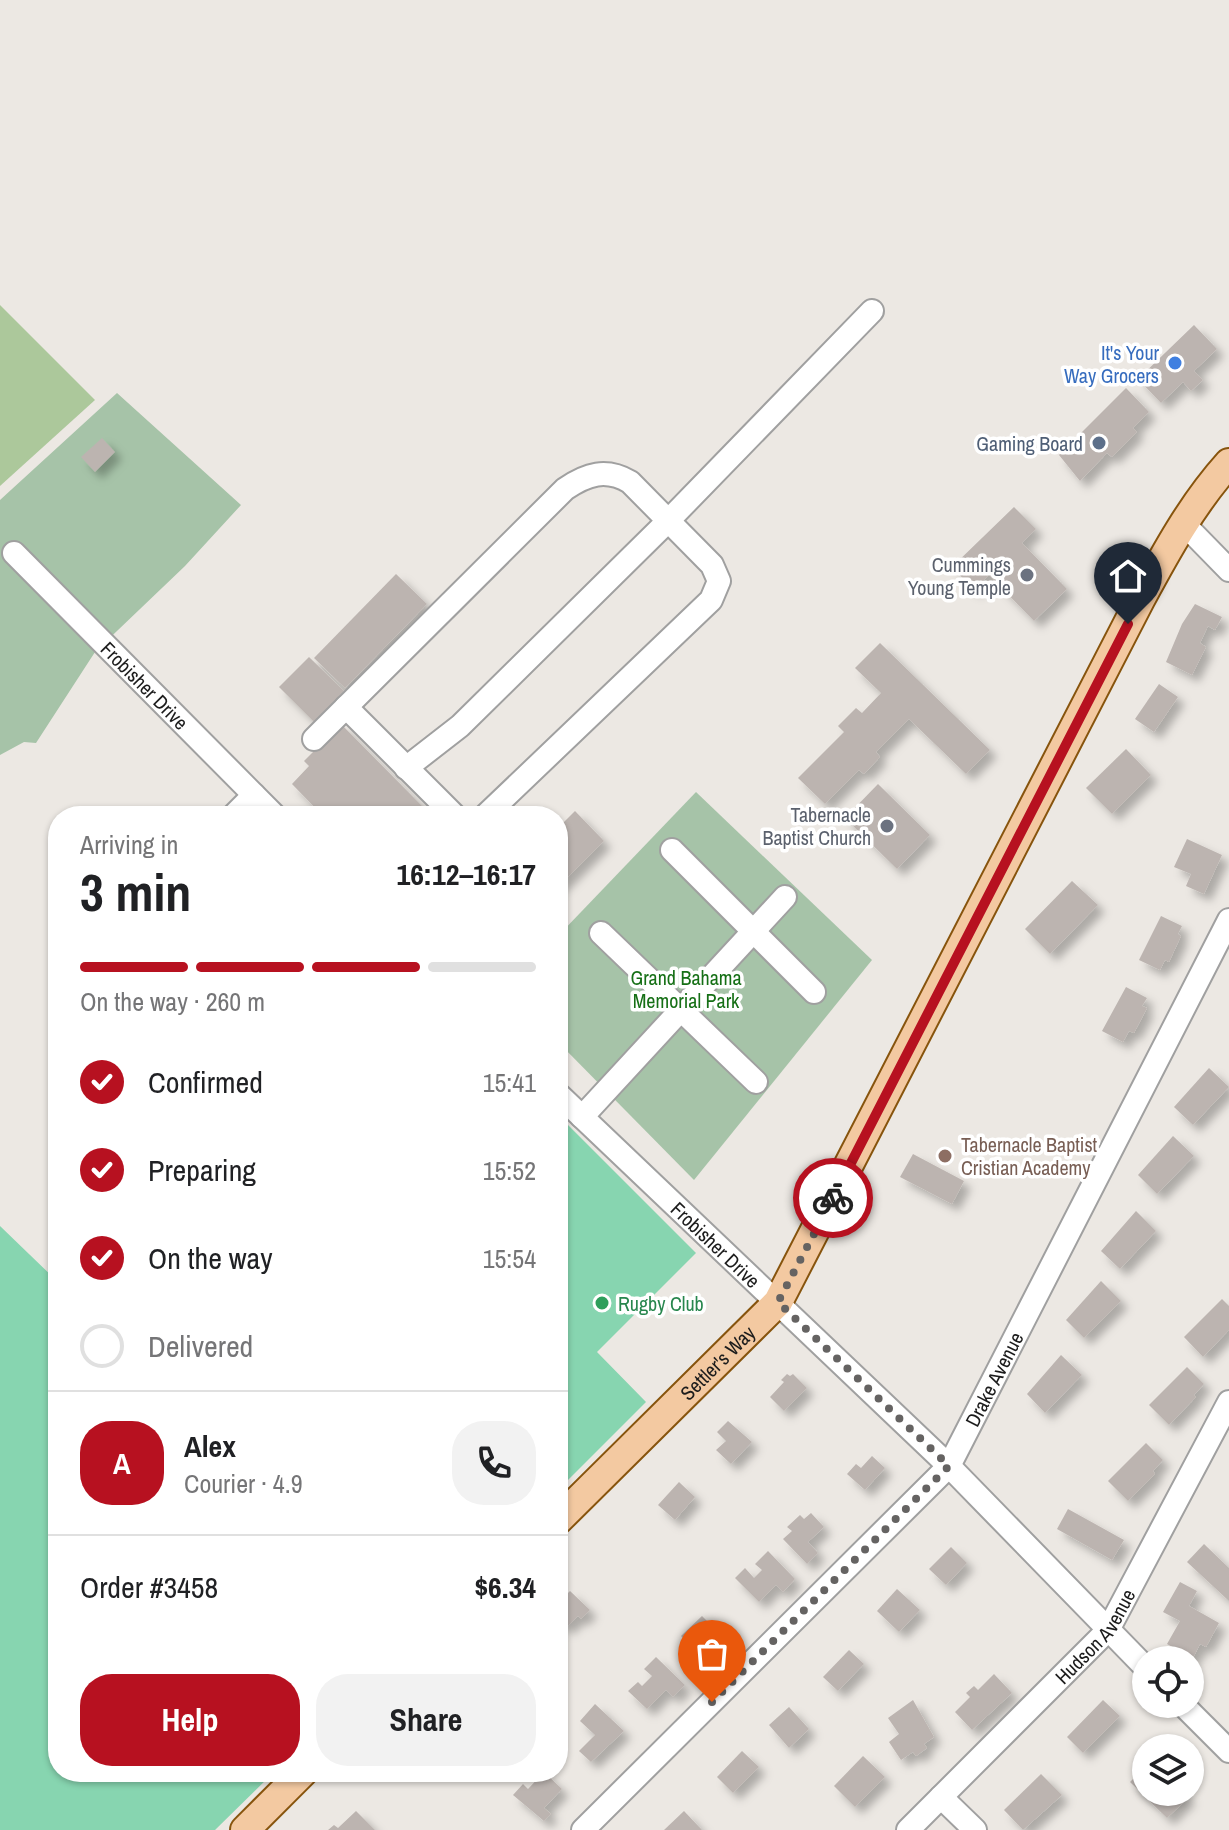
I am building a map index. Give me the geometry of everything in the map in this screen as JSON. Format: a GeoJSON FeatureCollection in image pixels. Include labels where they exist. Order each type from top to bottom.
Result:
{"type":"FeatureCollection","features":[{"type":"Feature","properties":{"kind":"main road","name":"Settler's Way"},"geometry":{"type":"LineString","coordinates":[[568,1510],[778,1302],[1140,600],[1184,524],[1229,463]]}},
{"type":"Feature","properties":{"kind":"main road"},"geometry":{"type":"LineString","coordinates":[[245,1830],[293,1782]]}},
{"type":"Feature","properties":{"kind":"street"},"geometry":{"type":"LineString","coordinates":[[406,768],[460,726],[668,521],[872,311]]}},
{"type":"Feature","properties":{"kind":"street"},"geometry":{"type":"LineString","coordinates":[[314,739],[565,489],[580,479],[598,473],[615,473],[630,482],[712,565],[719,581],[711,600],[495,806]]}},
{"type":"Feature","properties":{"kind":"street"},"geometry":{"type":"LineString","coordinates":[[1184,524],[1229,570]]}},
{"type":"Feature","properties":{"kind":"street","name":"Frobisher Drive"},"geometry":{"type":"LineString","coordinates":[[14,553],[265,806]]}},
{"type":"Feature","properties":{"kind":"street"},"geometry":{"type":"LineString","coordinates":[[346,707],[439,806]]}},
{"type":"Feature","properties":{"kind":"street"},"geometry":{"type":"LineString","coordinates":[[243,806],[254,795]]}},
{"type":"Feature","properties":{"kind":"street"},"geometry":{"type":"LineString","coordinates":[[672,850],[814,992]]}},
{"type":"Feature","properties":{"kind":"street"},"geometry":{"type":"LineString","coordinates":[[582,1117],[785,897]]}},
{"type":"Feature","properties":{"kind":"street","name":"Drake Avenue"},"geometry":{"type":"LineString","coordinates":[[583,1830],[949,1466],[1229,920]]}},
{"type":"Feature","properties":{"kind":"street"},"geometry":{"type":"LineString","coordinates":[[601,933],[756,1082]]}},
{"type":"Feature","properties":{"kind":"street","name":"Frobisher Drive"},"geometry":{"type":"LineString","coordinates":[[568,1104],[949,1466],[1132,1654]]}},
{"type":"Feature","properties":{"kind":"street","name":"Hudson Avenue"},"geometry":{"type":"LineString","coordinates":[[908,1830],[1108,1630],[1229,1402]]}},
{"type":"Feature","properties":{"kind":"street"},"geometry":{"type":"LineString","coordinates":[[1196,1718],[1229,1751]]}},
{"type":"Feature","properties":{"kind":"street"},"geometry":{"type":"LineString","coordinates":[[941,1797],[975,1830]]}},
{"type":"Feature","properties":{"kind":"green space"},"geometry":{"type":"Polygon","coordinates":[[[0,305],[95,400],[0,486],[0,305]]]}},
{"type":"Feature","properties":{"kind":"green space"},"geometry":{"type":"Polygon","coordinates":[[[117,393],[241,505],[185,566],[95,652],[36,743],[24,742],[0,755],[0,500],[117,393]]]}},
{"type":"Feature","properties":{"kind":"green space","name":"Grand Bahama Memorial Park"},"geometry":{"type":"Polygon","coordinates":[[[696,792],[872,960],[694,1180],[568,1052],[568,926],[696,792]]]}},
{"type":"Feature","properties":{"kind":"green space","name":"Rugby Club"},"geometry":{"type":"Polygon","coordinates":[[[568,1125],[696,1253],[597,1352],[646,1402],[568,1480],[568,1125]]]}},
{"type":"Feature","properties":{"kind":"green space"},"geometry":{"type":"Polygon","coordinates":[[[0,1226],[48,1272],[48,1782],[264,1782],[215,1830],[0,1830],[0,1226]]]}},
{"type":"Feature","properties":{"kind":"building"},"geometry":{"type":"Polygon","coordinates":[[[1194,325],[1217,349],[1194,371],[1203,380],[1191,391],[1183,382],[1161,403],[1138,379],[1194,325]]]}},
{"type":"Feature","properties":{"kind":"building","name":"Gaming Board"},"geometry":{"type":"Polygon","coordinates":[[[1126,388],[1149,412],[1133,428],[1137,432],[1112,457],[1107,453],[1080,481],[1059,455],[1126,388]]]}},
{"type":"Feature","properties":{"kind":"building"},"geometry":{"type":"Polygon","coordinates":[[[102,438],[115,452],[95,472],[81,457],[102,438]]]}},
{"type":"Feature","properties":{"kind":"building"},"geometry":{"type":"Polygon","coordinates":[[[1014,507],[1036,529],[1022,543],[1067,589],[1034,621],[989,575],[974,590],[952,567],[1014,507]]]}},
{"type":"Feature","properties":{"kind":"building"},"geometry":{"type":"Polygon","coordinates":[[[396,574],[427,604],[345,688],[314,658],[396,574]]]}},
{"type":"Feature","properties":{"kind":"building"},"geometry":{"type":"Polygon","coordinates":[[[1195,604],[1222,617],[1215,630],[1208,626],[1200,643],[1206,647],[1192,675],[1166,662],[1182,624],[1195,604]]]}},
{"type":"Feature","properties":{"kind":"building"},"geometry":{"type":"Polygon","coordinates":[[[880,643],[990,750],[966,774],[909,719],[876,752],[880,757],[864,774],[859,770],[825,804],[798,778],[844,732],[838,726],[856,708],[862,713],[881,693],[855,668],[880,643]]]}},
{"type":"Feature","properties":{"kind":"building"},"geometry":{"type":"Polygon","coordinates":[[[309,657],[344,691],[314,722],[279,687],[309,657]]]}},
{"type":"Feature","properties":{"kind":"building"},"geometry":{"type":"Polygon","coordinates":[[[1159,684],[1178,697],[1154,732],[1135,719],[1159,684]]]}},
{"type":"Feature","properties":{"kind":"building"},"geometry":{"type":"Polygon","coordinates":[[[341,724],[422,806],[313,806],[292,784],[309,766],[304,761],[341,724]]]}},
{"type":"Feature","properties":{"kind":"building"},"geometry":{"type":"Polygon","coordinates":[[[1126,749],[1151,775],[1112,814],[1086,788],[1126,749]]]}},
{"type":"Feature","properties":{"kind":"building","name":"Tabernacle Baptist Church"},"geometry":{"type":"Polygon","coordinates":[[[878,784],[930,835],[897,869],[845,818],[878,784]]]}},
{"type":"Feature","properties":{"kind":"building"},"geometry":{"type":"Polygon","coordinates":[[[575,811],[604,841],[568,877],[568,818],[575,811]]]}},
{"type":"Feature","properties":{"kind":"building"},"geometry":{"type":"Polygon","coordinates":[[[1187,839],[1222,855],[1204,894],[1186,886],[1191,874],[1174,867],[1187,839]]]}},
{"type":"Feature","properties":{"kind":"building"},"geometry":{"type":"Polygon","coordinates":[[[1072,881],[1098,905],[1050,954],[1025,929],[1072,881]]]}},
{"type":"Feature","properties":{"kind":"building"},"geometry":{"type":"Polygon","coordinates":[[[1161,916],[1182,926],[1178,934],[1181,936],[1169,962],[1165,960],[1160,970],[1139,960],[1161,916]]]}},
{"type":"Feature","properties":{"kind":"building"},"geometry":{"type":"Polygon","coordinates":[[[1126,987],[1147,998],[1142,1006],[1147,1008],[1134,1033],[1129,1031],[1123,1042],[1102,1031],[1126,987]]]}},
{"type":"Feature","properties":{"kind":"building"},"geometry":{"type":"Polygon","coordinates":[[[1209,1068],[1229,1087],[1193,1125],[1174,1107],[1209,1068]]]}},
{"type":"Feature","properties":{"kind":"building"},"geometry":{"type":"Polygon","coordinates":[[[1173,1136],[1194,1156],[1157,1194],[1138,1175],[1173,1136]]]}},
{"type":"Feature","properties":{"kind":"building"},"geometry":{"type":"Polygon","coordinates":[[[913,1154],[964,1181],[952,1204],[900,1177],[913,1154]]]}},
{"type":"Feature","properties":{"kind":"building"},"geometry":{"type":"Polygon","coordinates":[[[1136,1211],[1156,1231],[1120,1269],[1101,1251],[1136,1211]]]}},
{"type":"Feature","properties":{"kind":"building"},"geometry":{"type":"Polygon","coordinates":[[[1101,1281],[1121,1301],[1084,1338],[1066,1320],[1101,1281]]]}},
{"type":"Feature","properties":{"kind":"building"},"geometry":{"type":"Polygon","coordinates":[[[1222,1299],[1229,1306],[1229,1330],[1203,1357],[1184,1337],[1222,1299]]]}},
{"type":"Feature","properties":{"kind":"building"},"geometry":{"type":"Polygon","coordinates":[[[1061,1355],[1082,1375],[1045,1413],[1027,1394],[1061,1355]]]}},
{"type":"Feature","properties":{"kind":"building"},"geometry":{"type":"Polygon","coordinates":[[[1187,1367],[1204,1384],[1169,1425],[1149,1405],[1187,1367]]]}},
{"type":"Feature","properties":{"kind":"building"},"geometry":{"type":"Polygon","coordinates":[[[787,1374],[793,1374],[807,1388],[784,1411],[770,1397],[787,1374]]]}},
{"type":"Feature","properties":{"kind":"building"},"geometry":{"type":"Polygon","coordinates":[[[728,1421],[752,1442],[731,1464],[716,1450],[726,1441],[717,1432],[728,1421]]]}},
{"type":"Feature","properties":{"kind":"building"},"geometry":{"type":"Polygon","coordinates":[[[1146,1443],[1163,1460],[1153,1471],[1155,1474],[1128,1501],[1108,1481],[1146,1443]]]}},
{"type":"Feature","properties":{"kind":"building"},"geometry":{"type":"Polygon","coordinates":[[[872,1456],[885,1468],[865,1490],[847,1474],[856,1464],[861,1468],[872,1456]]]}},
{"type":"Feature","properties":{"kind":"building"},"geometry":{"type":"Polygon","coordinates":[[[679,1482],[695,1497],[675,1520],[658,1505],[679,1482]]]}},
{"type":"Feature","properties":{"kind":"building"},"geometry":{"type":"Polygon","coordinates":[[[1068,1509],[1124,1540],[1112,1560],[1057,1529],[1068,1509]]]}},
{"type":"Feature","properties":{"kind":"building"},"geometry":{"type":"Polygon","coordinates":[[[811,1513],[824,1527],[808,1542],[818,1553],[807,1564],[783,1539],[792,1531],[787,1527],[800,1515],[804,1519],[811,1513]]]}},
{"type":"Feature","properties":{"kind":"building"},"geometry":{"type":"Polygon","coordinates":[[[1204,1544],[1229,1568],[1229,1601],[1187,1562],[1204,1544]]]}},
{"type":"Feature","properties":{"kind":"building"},"geometry":{"type":"Polygon","coordinates":[[[951,1547],[967,1563],[946,1585],[929,1569],[951,1547]]]}},
{"type":"Feature","properties":{"kind":"building"},"geometry":{"type":"Polygon","coordinates":[[[768,1551],[795,1579],[783,1592],[776,1585],[759,1602],[735,1578],[745,1568],[754,1578],[762,1570],[755,1564],[768,1551]]]}},
{"type":"Feature","properties":{"kind":"building"},"geometry":{"type":"Polygon","coordinates":[[[1180,1582],[1197,1591],[1189,1606],[1219,1623],[1206,1647],[1200,1644],[1171,1646],[1167,1644],[1180,1621],[1163,1612],[1180,1582]]]}},
{"type":"Feature","properties":{"kind":"building"},"geometry":{"type":"Polygon","coordinates":[[[897,1589],[920,1610],[899,1632],[877,1611],[897,1589]]]}},
{"type":"Feature","properties":{"kind":"building"},"geometry":{"type":"Polygon","coordinates":[[[570,1591],[590,1610],[568,1626],[570,1591]]]}},
{"type":"Feature","properties":{"kind":"building"},"geometry":{"type":"Polygon","coordinates":[[[702,1616],[722,1636],[704,1660],[681,1636],[702,1616]]]}},
{"type":"Feature","properties":{"kind":"building"},"geometry":{"type":"Polygon","coordinates":[[[849,1650],[864,1664],[838,1691],[823,1677],[849,1650]]]}},
{"type":"Feature","properties":{"kind":"building"},"geometry":{"type":"Polygon","coordinates":[[[656,1657],[685,1685],[673,1697],[666,1690],[647,1709],[628,1691],[638,1682],[642,1686],[652,1676],[644,1669],[656,1657]]]}},
{"type":"Feature","properties":{"kind":"building"},"geometry":{"type":"Polygon","coordinates":[[[994,1674],[1012,1693],[972,1730],[955,1712],[970,1697],[966,1693],[974,1686],[978,1690],[994,1674]]]}},
{"type":"Feature","properties":{"kind":"building"},"geometry":{"type":"Polygon","coordinates":[[[913,1700],[934,1737],[924,1744],[927,1748],[916,1756],[913,1752],[901,1760],[889,1742],[899,1734],[888,1718],[913,1700]]]}},
{"type":"Feature","properties":{"kind":"building"},"geometry":{"type":"Polygon","coordinates":[[[1103,1700],[1120,1716],[1083,1753],[1067,1737],[1103,1700]]]}},
{"type":"Feature","properties":{"kind":"building"},"geometry":{"type":"Polygon","coordinates":[[[595,1704],[624,1731],[591,1762],[579,1751],[595,1735],[580,1721],[595,1704]]]}},
{"type":"Feature","properties":{"kind":"building"},"geometry":{"type":"Polygon","coordinates":[[[789,1707],[809,1729],[789,1748],[769,1725],[789,1707]]]}},
{"type":"Feature","properties":{"kind":"building"},"geometry":{"type":"Polygon","coordinates":[[[742,1751],[759,1767],[733,1793],[717,1777],[742,1751]]]}},
{"type":"Feature","properties":{"kind":"building"},"geometry":{"type":"Polygon","coordinates":[[[863,1756],[885,1777],[855,1807],[834,1786],[863,1756]]]}},
{"type":"Feature","properties":{"kind":"building"},"geometry":{"type":"Polygon","coordinates":[[[1041,1774],[1062,1795],[1023,1830],[1004,1810],[1041,1774]]]}},
{"type":"Feature","properties":{"kind":"building"},"geometry":{"type":"Polygon","coordinates":[[[535,1782],[555,1782],[562,1789],[544,1808],[551,1814],[544,1821],[513,1795],[523,1784],[528,1789],[535,1782]]]}},
{"type":"Feature","properties":{"kind":"building"},"geometry":{"type":"Polygon","coordinates":[[[1155,1806],[1180,1806],[1167,1818],[1155,1806]]]}},
{"type":"Feature","properties":{"kind":"building"},"geometry":{"type":"Polygon","coordinates":[[[356,1811],[375,1830],[328,1830],[334,1825],[338,1828],[356,1811]]]}},
{"type":"Feature","properties":{"kind":"building"},"geometry":{"type":"Polygon","coordinates":[[[684,1811],[702,1830],[664,1830],[684,1811]]]}},
{"type":"Feature","properties":{"kind":"way so far"},"geometry":{"type":"LineString","coordinates":[[712,1702],[949,1466],[778,1302],[833,1198]]}},
{"type":"Feature","properties":{"kind":"place","name":"It's Your Way Grocers"},"geometry":{"type":"Point","coordinates":[1175,363]}},
{"type":"Feature","properties":{"kind":"place","name":"Gaming Board"},"geometry":{"type":"Point","coordinates":[1099,443]}},
{"type":"Feature","properties":{"kind":"place","name":"Cummings Young Temple"},"geometry":{"type":"Point","coordinates":[1027,575]}},
{"type":"Feature","properties":{"kind":"place","name":"Tabernacle Baptist Church"},"geometry":{"type":"Point","coordinates":[887,826]}},
{"type":"Feature","properties":{"kind":"place","name":"Tabernacle Baptist Cristian Academy"},"geometry":{"type":"Point","coordinates":[945,1156]}},
{"type":"Feature","properties":{"kind":"place","name":"Rugby Club"},"geometry":{"type":"Point","coordinates":[602,1303]}},
{"type":"Feature","properties":{"kind":"route"},"geometry":{"type":"LineString","coordinates":[[833,1198],[1128,624]]}}]}
